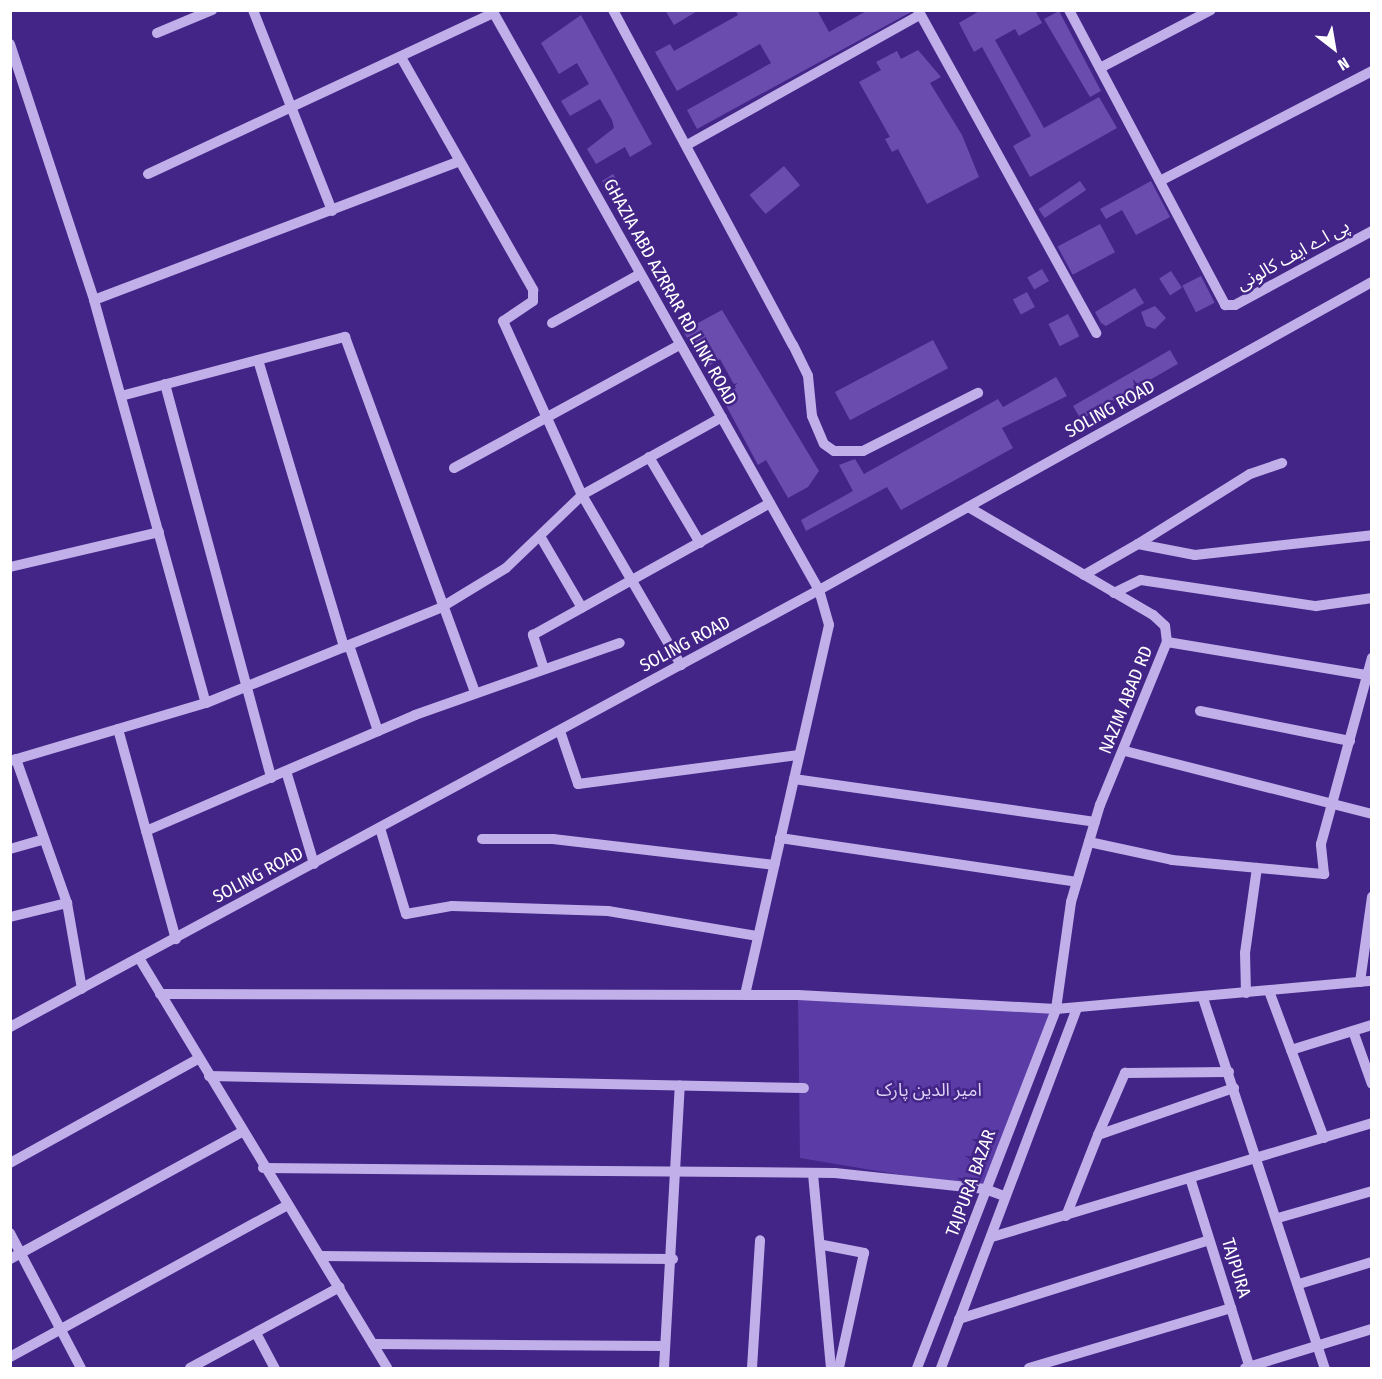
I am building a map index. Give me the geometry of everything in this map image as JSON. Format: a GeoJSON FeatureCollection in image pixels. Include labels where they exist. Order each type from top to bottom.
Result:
{"type":"FeatureCollection","features":[{"type":"Feature","properties":{"kind":"street"},"geometry":{"type":"LineString","coordinates":[[157,33],[212,10]]}},
{"type":"Feature","properties":{"kind":"street"},"geometry":{"type":"LineString","coordinates":[[253,10],[332,211]]}},
{"type":"Feature","properties":{"kind":"street"},"geometry":{"type":"LineString","coordinates":[[613,10],[687,145],[808,376],[812,416],[824,444],[834,451],[863,451],[978,393]]}},
{"type":"Feature","properties":{"kind":"street","name":"پی اے ایف کالونی"},"geometry":{"type":"LineString","coordinates":[[1070,10],[1225,305],[1235,305],[1371,231]]}},
{"type":"Feature","properties":{"kind":"street"},"geometry":{"type":"LineString","coordinates":[[1100,68],[1211,10]]}},
{"type":"Feature","properties":{"kind":"street"},"geometry":{"type":"LineString","coordinates":[[148,174],[402,59],[492,12]]}},
{"type":"Feature","properties":{"kind":"street","name":"GHAZIA ABD AZRRAR RD LINK ROAD"},"geometry":{"type":"LineString","coordinates":[[492,12],[819,590],[828,625],[745,995]]}},
{"type":"Feature","properties":{"kind":"street"},"geometry":{"type":"LineString","coordinates":[[687,145],[919,13],[1096,333]]}},
{"type":"Feature","properties":{"kind":"street"},"geometry":{"type":"LineString","coordinates":[[10,44],[14,68],[94,300],[206,703]]}},
{"type":"Feature","properties":{"kind":"street"},"geometry":{"type":"LineString","coordinates":[[402,59],[457,162],[533,290],[533,301],[503,321],[582,495],[681,665]]}},
{"type":"Feature","properties":{"kind":"street"},"geometry":{"type":"LineString","coordinates":[[1160,181],[1371,71]]}},
{"type":"Feature","properties":{"kind":"street"},"geometry":{"type":"LineString","coordinates":[[94,300],[457,162]]}},
{"type":"Feature","properties":{"kind":"street"},"geometry":{"type":"LineString","coordinates":[[552,323],[640,273]]}},
{"type":"Feature","properties":{"kind":"street","name":"SOLING ROAD"},"geometry":{"type":"LineString","coordinates":[[10,1027],[819,590],[1371,285]]}},
{"type":"Feature","properties":{"kind":"street"},"geometry":{"type":"LineString","coordinates":[[121,396],[347,339],[441,607],[475,692]]}},
{"type":"Feature","properties":{"kind":"street"},"geometry":{"type":"LineString","coordinates":[[454,468],[680,345]]}},
{"type":"Feature","properties":{"kind":"street"},"geometry":{"type":"LineString","coordinates":[[258,360],[347,646],[378,731]]}},
{"type":"Feature","properties":{"kind":"street"},"geometry":{"type":"LineString","coordinates":[[165,384],[271,777]]}},
{"type":"Feature","properties":{"kind":"street"},"geometry":{"type":"LineString","coordinates":[[82,989],[67,903],[45,839],[13,760],[206,703],[441,607],[506,568],[582,495],[722,417]]}},
{"type":"Feature","properties":{"kind":"street"},"geometry":{"type":"LineString","coordinates":[[649,457],[700,543]]}},
{"type":"Feature","properties":{"kind":"street"},"geometry":{"type":"LineString","coordinates":[[1084,575],[1250,474],[1282,463]]}},
{"type":"Feature","properties":{"kind":"street"},"geometry":{"type":"LineString","coordinates":[[543,666],[533,635],[770,503]]}},
{"type":"Feature","properties":{"kind":"street","name":"NAZIM ABAD RD"},"geometry":{"type":"LineString","coordinates":[[968,507],[1114,593],[1165,626],[1167,642],[1095,822],[1077,882],[1056,1009]]}},
{"type":"Feature","properties":{"kind":"street"},"geometry":{"type":"LineString","coordinates":[[10,567],[159,532]]}},
{"type":"Feature","properties":{"kind":"street"},"geometry":{"type":"LineString","coordinates":[[1138,544],[1195,555],[1371,535]]}},
{"type":"Feature","properties":{"kind":"street"},"geometry":{"type":"LineString","coordinates":[[540,536],[582,608]]}},
{"type":"Feature","properties":{"kind":"street"},"geometry":{"type":"LineString","coordinates":[[1114,593],[1141,580],[1316,606],[1371,598]]}},
{"type":"Feature","properties":{"kind":"street"},"geometry":{"type":"LineString","coordinates":[[1167,642],[1366,675]]}},
{"type":"Feature","properties":{"kind":"street"},"geometry":{"type":"LineString","coordinates":[[146,831],[378,731],[475,692],[543,666],[620,643]]}},
{"type":"Feature","properties":{"kind":"street"},"geometry":{"type":"LineString","coordinates":[[1089,842],[1172,860],[1324,874],[1322,844],[1335,805],[1371,658]]}},
{"type":"Feature","properties":{"kind":"street"},"geometry":{"type":"LineString","coordinates":[[1200,711],[1350,741]]}},
{"type":"Feature","properties":{"kind":"street"},"geometry":{"type":"LineString","coordinates":[[118,729],[176,939]]}},
{"type":"Feature","properties":{"kind":"street"},"geometry":{"type":"LineString","coordinates":[[560,731],[578,784],[799,754]]}},
{"type":"Feature","properties":{"kind":"street"},"geometry":{"type":"LineString","coordinates":[[1125,751],[1371,814]]}},
{"type":"Feature","properties":{"kind":"street"},"geometry":{"type":"LineString","coordinates":[[286,771],[314,864]]}},
{"type":"Feature","properties":{"kind":"street"},"geometry":{"type":"LineString","coordinates":[[794,779],[1095,822]]}},
{"type":"Feature","properties":{"kind":"street"},"geometry":{"type":"LineString","coordinates":[[380,828],[406,914],[452,906],[608,911],[758,936]]}},
{"type":"Feature","properties":{"kind":"street"},"geometry":{"type":"LineString","coordinates":[[780,838],[1077,882]]}},
{"type":"Feature","properties":{"kind":"street"},"geometry":{"type":"LineString","coordinates":[[10,849],[45,839]]}},
{"type":"Feature","properties":{"kind":"street"},"geometry":{"type":"LineString","coordinates":[[482,839],[553,839],[774,865]]}},
{"type":"Feature","properties":{"kind":"street"},"geometry":{"type":"LineString","coordinates":[[1246,993],[1245,953],[1257,868]]}},
{"type":"Feature","properties":{"kind":"street"},"geometry":{"type":"LineString","coordinates":[[160,994],[745,995],[1056,1009],[1203,998],[1366,981],[1371,897]]}},
{"type":"Feature","properties":{"kind":"street"},"geometry":{"type":"LineString","coordinates":[[10,917],[67,903]]}},
{"type":"Feature","properties":{"kind":"street"},"geometry":{"type":"LineString","coordinates":[[139,958],[263,1168],[340,1287],[387,1368]]}},
{"type":"Feature","properties":{"kind":"street"},"geometry":{"type":"LineString","coordinates":[[1269,991],[1324,1138]]}},
{"type":"Feature","properties":{"kind":"street"},"geometry":{"type":"LineString","coordinates":[[1203,998],[1259,1157],[1325,1368]]}},
{"type":"Feature","properties":{"kind":"street","name":"TAJPURA BAZAR"},"geometry":{"type":"LineString","coordinates":[[941,1368],[992,1237],[1004,1196],[1077,1008]]}},
{"type":"Feature","properties":{"kind":"street","name":"TAJPURA BAZAR"},"geometry":{"type":"LineString","coordinates":[[917,1368],[1056,1009]]}},
{"type":"Feature","properties":{"kind":"street"},"geometry":{"type":"LineString","coordinates":[[1291,1050],[1371,1025]]}},
{"type":"Feature","properties":{"kind":"street"},"geometry":{"type":"LineString","coordinates":[[1353,1031],[1371,1084]]}},
{"type":"Feature","properties":{"kind":"street"},"geometry":{"type":"LineString","coordinates":[[10,1163],[198,1059]]}},
{"type":"Feature","properties":{"kind":"street"},"geometry":{"type":"LineString","coordinates":[[1066,1216],[1125,1073],[1229,1072]]}},
{"type":"Feature","properties":{"kind":"street"},"geometry":{"type":"LineString","coordinates":[[209,1076],[804,1088]]}},
{"type":"Feature","properties":{"kind":"street"},"geometry":{"type":"LineString","coordinates":[[664,1368],[673,1259],[680,1085]]}},
{"type":"Feature","properties":{"kind":"street"},"geometry":{"type":"LineString","coordinates":[[1098,1135],[1234,1088]]}},
{"type":"Feature","properties":{"kind":"street"},"geometry":{"type":"LineString","coordinates":[[992,1237],[1371,1123]]}},
{"type":"Feature","properties":{"kind":"street"},"geometry":{"type":"LineString","coordinates":[[10,1259],[242,1132]]}},
{"type":"Feature","properties":{"kind":"street"},"geometry":{"type":"LineString","coordinates":[[263,1168],[813,1174],[986,1189],[1004,1196]]}},
{"type":"Feature","properties":{"kind":"street"},"geometry":{"type":"LineString","coordinates":[[813,1174],[823,1245],[831,1368]]}},
{"type":"Feature","properties":{"kind":"street","name":"TAJPURA"},"geometry":{"type":"LineString","coordinates":[[1190,1178],[1248,1368]]}},
{"type":"Feature","properties":{"kind":"street"},"geometry":{"type":"LineString","coordinates":[[1278,1218],[1371,1191]]}},
{"type":"Feature","properties":{"kind":"street"},"geometry":{"type":"LineString","coordinates":[[10,1358],[288,1205]]}},
{"type":"Feature","properties":{"kind":"street"},"geometry":{"type":"LineString","coordinates":[[10,1233],[81,1368]]}},
{"type":"Feature","properties":{"kind":"street"},"geometry":{"type":"LineString","coordinates":[[752,1368],[760,1240]]}},
{"type":"Feature","properties":{"kind":"street"},"geometry":{"type":"LineString","coordinates":[[959,1319],[1209,1240]]}},
{"type":"Feature","properties":{"kind":"street"},"geometry":{"type":"LineString","coordinates":[[823,1245],[864,1253],[839,1368]]}},
{"type":"Feature","properties":{"kind":"street"},"geometry":{"type":"LineString","coordinates":[[320,1256],[673,1259]]}},
{"type":"Feature","properties":{"kind":"street"},"geometry":{"type":"LineString","coordinates":[[1299,1284],[1371,1262]]}},
{"type":"Feature","properties":{"kind":"street"},"geometry":{"type":"LineString","coordinates":[[190,1368],[340,1287]]}},
{"type":"Feature","properties":{"kind":"street"},"geometry":{"type":"LineString","coordinates":[[1029,1368],[1060,1364],[1231,1308]]}},
{"type":"Feature","properties":{"kind":"street"},"geometry":{"type":"LineString","coordinates":[[1248,1368],[1371,1329]]}},
{"type":"Feature","properties":{"kind":"street"},"geometry":{"type":"LineString","coordinates":[[256,1333],[275,1368]]}},
{"type":"Feature","properties":{"kind":"street"},"geometry":{"type":"LineString","coordinates":[[373,1344],[666,1346]]}},
{"type":"Feature","properties":{"kind":"green space","name":"امیر الدین پارک"},"geometry":{"type":"Polygon","coordinates":[[[798,995],[1056,1009],[985,1189],[800,1158],[798,995]]]}},
{"type":"Feature","properties":{"kind":"building"},"geometry":{"type":"Polygon","coordinates":[[[665,10],[699,10],[674,25],[665,10]]]}},
{"type":"Feature","properties":{"kind":"building"},"geometry":{"type":"Polygon","coordinates":[[[735,10],[817,10],[829,32],[868,10],[911,12],[697,129],[687,110],[771,63],[760,44],[677,91],[655,52],[670,44],[674,51],[738,15],[735,10]]]}},
{"type":"Feature","properties":{"kind":"building"},"geometry":{"type":"Polygon","coordinates":[[[981,10],[1035,10],[1042,23],[1019,36],[1015,29],[995,40],[1044,128],[1099,97],[1117,128],[1030,177],[1013,146],[1031,136],[982,47],[974,52],[959,23],[981,10]]]}},
{"type":"Feature","properties":{"kind":"building"},"geometry":{"type":"Polygon","coordinates":[[[1059,11],[1101,91],[1090,97],[1044,19],[1059,11]]]}},
{"type":"Feature","properties":{"kind":"building"},"geometry":{"type":"Polygon","coordinates":[[[581,15],[652,144],[630,157],[625,147],[596,164],[587,149],[614,128],[612,120],[600,99],[570,116],[561,101],[589,84],[577,63],[559,74],[541,43],[581,15]]]}},
{"type":"Feature","properties":{"kind":"building"},"geometry":{"type":"Polygon","coordinates":[[[918,50],[941,77],[930,83],[962,135],[979,177],[927,204],[898,149],[892,152],[885,139],[890,137],[859,82],[881,70],[876,62],[897,51],[901,59],[918,50]]]}},
{"type":"Feature","properties":{"kind":"building"},"geometry":{"type":"Polygon","coordinates":[[[784,166],[800,185],[766,214],[750,195],[784,166]]]}},
{"type":"Feature","properties":{"kind":"building"},"geometry":{"type":"Polygon","coordinates":[[[613,174],[622,188],[611,195],[602,181],[613,174]]]}},
{"type":"Feature","properties":{"kind":"building"},"geometry":{"type":"Polygon","coordinates":[[[1080,181],[1086,190],[1045,218],[1039,209],[1080,181]]]}},
{"type":"Feature","properties":{"kind":"building"},"geometry":{"type":"Polygon","coordinates":[[[1151,181],[1170,217],[1136,235],[1122,210],[1106,219],[1100,209],[1151,181]]]}},
{"type":"Feature","properties":{"kind":"building"},"geometry":{"type":"Polygon","coordinates":[[[1100,224],[1115,252],[1073,275],[1058,247],[1100,224]]]}},
{"type":"Feature","properties":{"kind":"building"},"geometry":{"type":"Polygon","coordinates":[[[1042,269],[1049,281],[1034,290],[1027,278],[1042,269]]]}},
{"type":"Feature","properties":{"kind":"building"},"geometry":{"type":"Polygon","coordinates":[[[1171,271],[1182,288],[1170,295],[1159,279],[1171,271]]]}},
{"type":"Feature","properties":{"kind":"building"},"geometry":{"type":"Polygon","coordinates":[[[1201,276],[1215,303],[1196,312],[1182,286],[1201,276]]]}},
{"type":"Feature","properties":{"kind":"building"},"geometry":{"type":"Polygon","coordinates":[[[1135,288],[1144,303],[1106,326],[1101,323],[1095,312],[1135,288]]]}},
{"type":"Feature","properties":{"kind":"building"},"geometry":{"type":"Polygon","coordinates":[[[1027,292],[1035,307],[1021,315],[1013,300],[1027,292]]]}},
{"type":"Feature","properties":{"kind":"building"},"geometry":{"type":"Polygon","coordinates":[[[1155,306],[1166,318],[1155,329],[1146,326],[1141,312],[1155,306]]]}},
{"type":"Feature","properties":{"kind":"building"},"geometry":{"type":"Polygon","coordinates":[[[722,310],[819,471],[808,487],[788,498],[766,460],[758,465],[721,396],[736,388],[720,359],[705,368],[683,331],[722,310]]]}},
{"type":"Feature","properties":{"kind":"building"},"geometry":{"type":"Polygon","coordinates":[[[1068,314],[1079,336],[1060,346],[1048,324],[1068,314]]]}},
{"type":"Feature","properties":{"kind":"building"},"geometry":{"type":"Polygon","coordinates":[[[933,340],[948,368],[850,420],[835,392],[933,340]]]}},
{"type":"Feature","properties":{"kind":"building"},"geometry":{"type":"Polygon","coordinates":[[[1170,350],[1178,364],[1081,420],[1073,406],[1170,350]]]}},
{"type":"Feature","properties":{"kind":"building"},"geometry":{"type":"Polygon","coordinates":[[[1056,377],[1067,396],[1002,428],[1013,448],[901,510],[887,487],[806,531],[801,520],[853,491],[839,465],[855,459],[864,474],[998,399],[1003,407],[1056,377]]]}}]}
